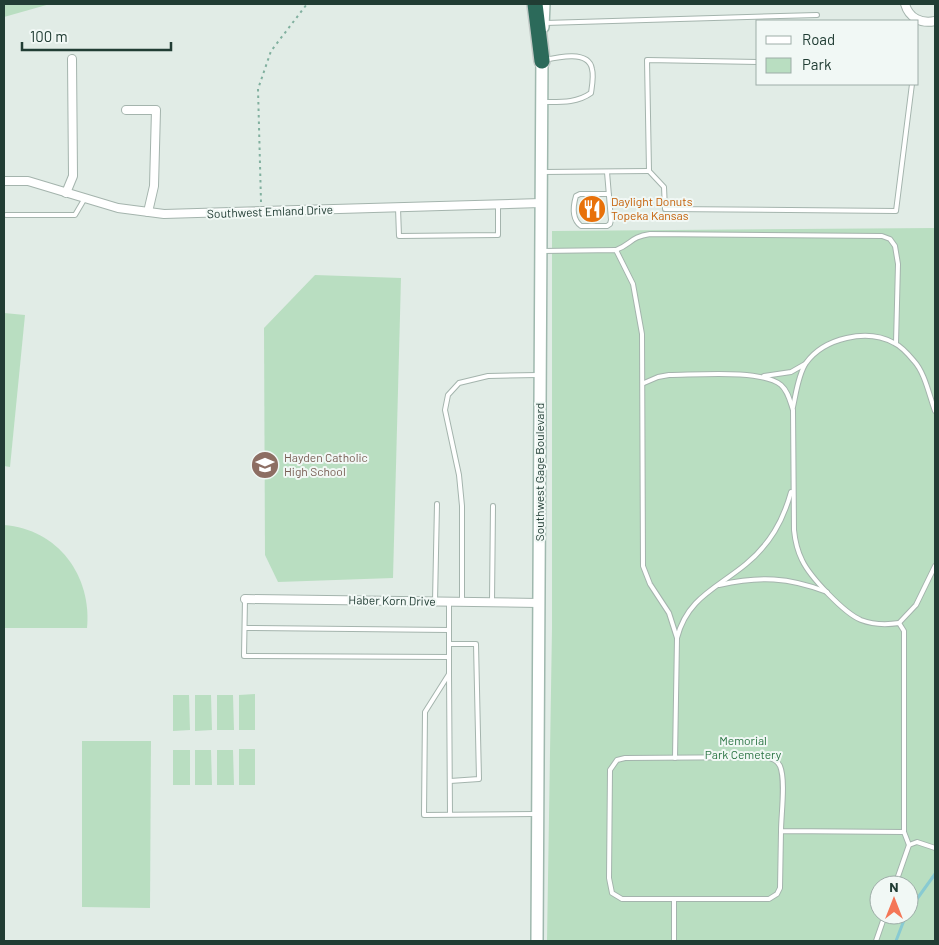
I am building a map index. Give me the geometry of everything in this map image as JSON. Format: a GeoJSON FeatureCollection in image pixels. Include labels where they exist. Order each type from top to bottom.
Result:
{"type":"FeatureCollection","features":[{"type":"Feature","properties":{"kind":"highway"},"geometry":{"type":"LineString","coordinates":[[535,4],[542,61]]}},
{"type":"Feature","properties":{"kind":"main road","name":"Southwest Gage Boulevard"},"geometry":{"type":"LineString","coordinates":[[537,941],[541,172],[544,4]]}},
{"type":"Feature","properties":{"kind":"street"},"geometry":{"type":"LineString","coordinates":[[905,4],[917,20]]}},
{"type":"Feature","properties":{"kind":"street"},"geometry":{"type":"LineString","coordinates":[[919,21],[935,21]]}},
{"type":"Feature","properties":{"kind":"street"},"geometry":{"type":"LineString","coordinates":[[66,193],[73,176],[72,60]]}},
{"type":"Feature","properties":{"kind":"street"},"geometry":{"type":"LineString","coordinates":[[126,110],[156,110],[154,186],[148,212]]}},
{"type":"Feature","properties":{"kind":"street","name":"Southwest Emland Drive"},"geometry":{"type":"LineString","coordinates":[[4,181],[28,181],[118,208],[164,214],[541,203]]}},
{"type":"Feature","properties":{"kind":"street","name":"Haber Korn Drive"},"geometry":{"type":"LineString","coordinates":[[245,599],[539,602]]}},
{"type":"Feature","properties":{"kind":"lane"},"geometry":{"type":"LineString","coordinates":[[543,23],[817,15]]}},
{"type":"Feature","properties":{"kind":"lane"},"geometry":{"type":"LineString","coordinates":[[542,61],[579,56],[587,60],[592,67],[591,94],[571,102],[542,102]]}},
{"type":"Feature","properties":{"kind":"lane"},"geometry":{"type":"LineString","coordinates":[[756,62],[647,60],[649,171],[664,187],[665,209],[896,211],[912,85]]}},
{"type":"Feature","properties":{"kind":"lane"},"geometry":{"type":"LineString","coordinates":[[541,172],[649,171]]}},
{"type":"Feature","properties":{"kind":"lane"},"geometry":{"type":"LineString","coordinates":[[607,172],[609,194],[610,224],[607,226],[581,226],[577,223],[575,219],[576,196],[580,194],[609,194]]}},
{"type":"Feature","properties":{"kind":"lane"},"geometry":{"type":"LineString","coordinates":[[6,215],[75,215],[85,198]]}},
{"type":"Feature","properties":{"kind":"lane"},"geometry":{"type":"LineString","coordinates":[[398,208],[399,236],[498,235],[498,205]]}},
{"type":"Feature","properties":{"kind":"lane"},"geometry":{"type":"LineString","coordinates":[[541,251],[616,250],[625,247],[631,239],[650,234],[882,236],[890,239],[897,254],[896,343]]}},
{"type":"Feature","properties":{"kind":"lane"},"geometry":{"type":"LineString","coordinates":[[616,250],[633,284],[639,310],[644,383],[643,566],[647,580],[669,613],[677,638]]}},
{"type":"Feature","properties":{"kind":"lane"},"geometry":{"type":"LineString","coordinates":[[644,383],[669,375],[762,376],[790,372],[805,364],[822,350],[853,336],[884,338],[896,343],[916,363],[935,411]]}},
{"type":"Feature","properties":{"kind":"lane"},"geometry":{"type":"LineString","coordinates":[[805,364],[793,410],[793,488],[796,544],[802,560],[812,576],[848,612],[859,620],[872,624],[899,623],[916,605],[935,566]]}},
{"type":"Feature","properties":{"kind":"lane"},"geometry":{"type":"LineString","coordinates":[[462,602],[462,506],[459,475],[445,410],[448,395],[459,383],[488,376],[540,375]]}},
{"type":"Feature","properties":{"kind":"lane"},"geometry":{"type":"LineString","coordinates":[[762,376],[782,386],[793,410]]}},
{"type":"Feature","properties":{"kind":"lane"},"geometry":{"type":"LineString","coordinates":[[675,758],[677,638],[681,623],[688,610],[697,600],[748,563],[776,531],[785,514],[793,488]]}},
{"type":"Feature","properties":{"kind":"lane"},"geometry":{"type":"LineString","coordinates":[[435,602],[437,504]]}},
{"type":"Feature","properties":{"kind":"lane"},"geometry":{"type":"LineString","coordinates":[[492,602],[493,506]]}},
{"type":"Feature","properties":{"kind":"lane"},"geometry":{"type":"LineString","coordinates":[[717,585],[766,578],[808,584],[829,592]]}},
{"type":"Feature","properties":{"kind":"lane"},"geometry":{"type":"LineString","coordinates":[[245,599],[244,656],[449,657]]}},
{"type":"Feature","properties":{"kind":"lane"},"geometry":{"type":"LineString","coordinates":[[450,602],[450,814]]}},
{"type":"Feature","properties":{"kind":"lane"},"geometry":{"type":"LineString","coordinates":[[899,623],[904,631],[906,643],[904,832],[910,845],[899,875]]}},
{"type":"Feature","properties":{"kind":"lane"},"geometry":{"type":"LineString","coordinates":[[245,628],[449,630]]}},
{"type":"Feature","properties":{"kind":"lane"},"geometry":{"type":"LineString","coordinates":[[449,644],[476,644],[479,779],[450,781]]}},
{"type":"Feature","properties":{"kind":"lane"},"geometry":{"type":"LineString","coordinates":[[449,674],[424,712],[424,815],[538,814]]}},
{"type":"Feature","properties":{"kind":"lane"},"geometry":{"type":"LineString","coordinates":[[767,757],[779,764],[782,776],[780,888],[773,897],[763,900],[616,897],[610,888],[609,868],[610,770],[612,764],[625,758],[675,758],[767,757]]}},
{"type":"Feature","properties":{"kind":"lane"},"geometry":{"type":"LineString","coordinates":[[781,831],[904,832]]}},
{"type":"Feature","properties":{"kind":"lane"},"geometry":{"type":"LineString","coordinates":[[910,845],[917,842],[935,848]]}},
{"type":"Feature","properties":{"kind":"lane"},"geometry":{"type":"LineString","coordinates":[[674,899],[674,941]]}},
{"type":"Feature","properties":{"kind":"lane"},"geometry":{"type":"LineString","coordinates":[[876,941],[882,925]]}},
{"type":"Feature","properties":{"kind":"path"},"geometry":{"type":"LineString","coordinates":[[261,212],[258,89],[271,51],[307,4]]}},
{"type":"Feature","properties":{"kind":"green space"},"geometry":{"type":"Polygon","coordinates":[[[4,4],[50,4],[4,17],[4,4]]]}},
{"type":"Feature","properties":{"kind":"green space","name":"Memorial Park Cemetery"},"geometry":{"type":"Polygon","coordinates":[[[935,228],[935,941],[547,941],[552,628],[552,231],[935,228]]]}},
{"type":"Feature","properties":{"kind":"green space"},"geometry":{"type":"Polygon","coordinates":[[[315,275],[401,278],[393,578],[278,582],[265,555],[264,328],[315,275]]]}},
{"type":"Feature","properties":{"kind":"green space"},"geometry":{"type":"Polygon","coordinates":[[[4,313],[25,315],[10,467],[4,466],[4,313]]]}},
{"type":"Feature","properties":{"kind":"green space"},"geometry":{"type":"Polygon","coordinates":[[[4,525],[23,528],[40,535],[68,558],[84,591],[87,609],[87,628],[4,628],[4,525]]]}},
{"type":"Feature","properties":{"kind":"green space"},"geometry":{"type":"Polygon","coordinates":[[[255,694],[255,730],[239,730],[239,695],[255,694]]]}},
{"type":"Feature","properties":{"kind":"green space"},"geometry":{"type":"Polygon","coordinates":[[[173,695],[189,695],[190,730],[173,731],[173,695]]]}},
{"type":"Feature","properties":{"kind":"green space"},"geometry":{"type":"Polygon","coordinates":[[[195,695],[211,695],[212,730],[195,731],[195,695]]]}},
{"type":"Feature","properties":{"kind":"green space"},"geometry":{"type":"Polygon","coordinates":[[[217,695],[233,695],[234,730],[217,730],[217,695]]]}},
{"type":"Feature","properties":{"kind":"green space"},"geometry":{"type":"Polygon","coordinates":[[[82,741],[151,741],[150,908],[82,907],[82,741]]]}},
{"type":"Feature","properties":{"kind":"green space"},"geometry":{"type":"Polygon","coordinates":[[[239,749],[255,749],[255,785],[239,785],[239,749]]]}},
{"type":"Feature","properties":{"kind":"green space"},"geometry":{"type":"Polygon","coordinates":[[[173,750],[190,750],[190,785],[173,785],[173,750]]]}},
{"type":"Feature","properties":{"kind":"green space"},"geometry":{"type":"Polygon","coordinates":[[[195,750],[211,750],[212,785],[195,785],[195,750]]]}},
{"type":"Feature","properties":{"kind":"green space"},"geometry":{"type":"Polygon","coordinates":[[[217,750],[233,750],[234,785],[217,785],[217,750]]]}},
{"type":"Feature","properties":{"kind":"waterway"},"geometry":{"type":"LineString","coordinates":[[919,896],[935,874]]}},
{"type":"Feature","properties":{"kind":"waterway"},"geometry":{"type":"LineString","coordinates":[[896,941],[902,925]]}},
{"type":"Feature","properties":{"kind":"place","name":"Daylight Donuts Topeka Kansas"},"geometry":{"type":"Point","coordinates":[592,209]}},
{"type":"Feature","properties":{"kind":"place","name":"Hayden Catholic High School"},"geometry":{"type":"Point","coordinates":[265,465]}}]}
